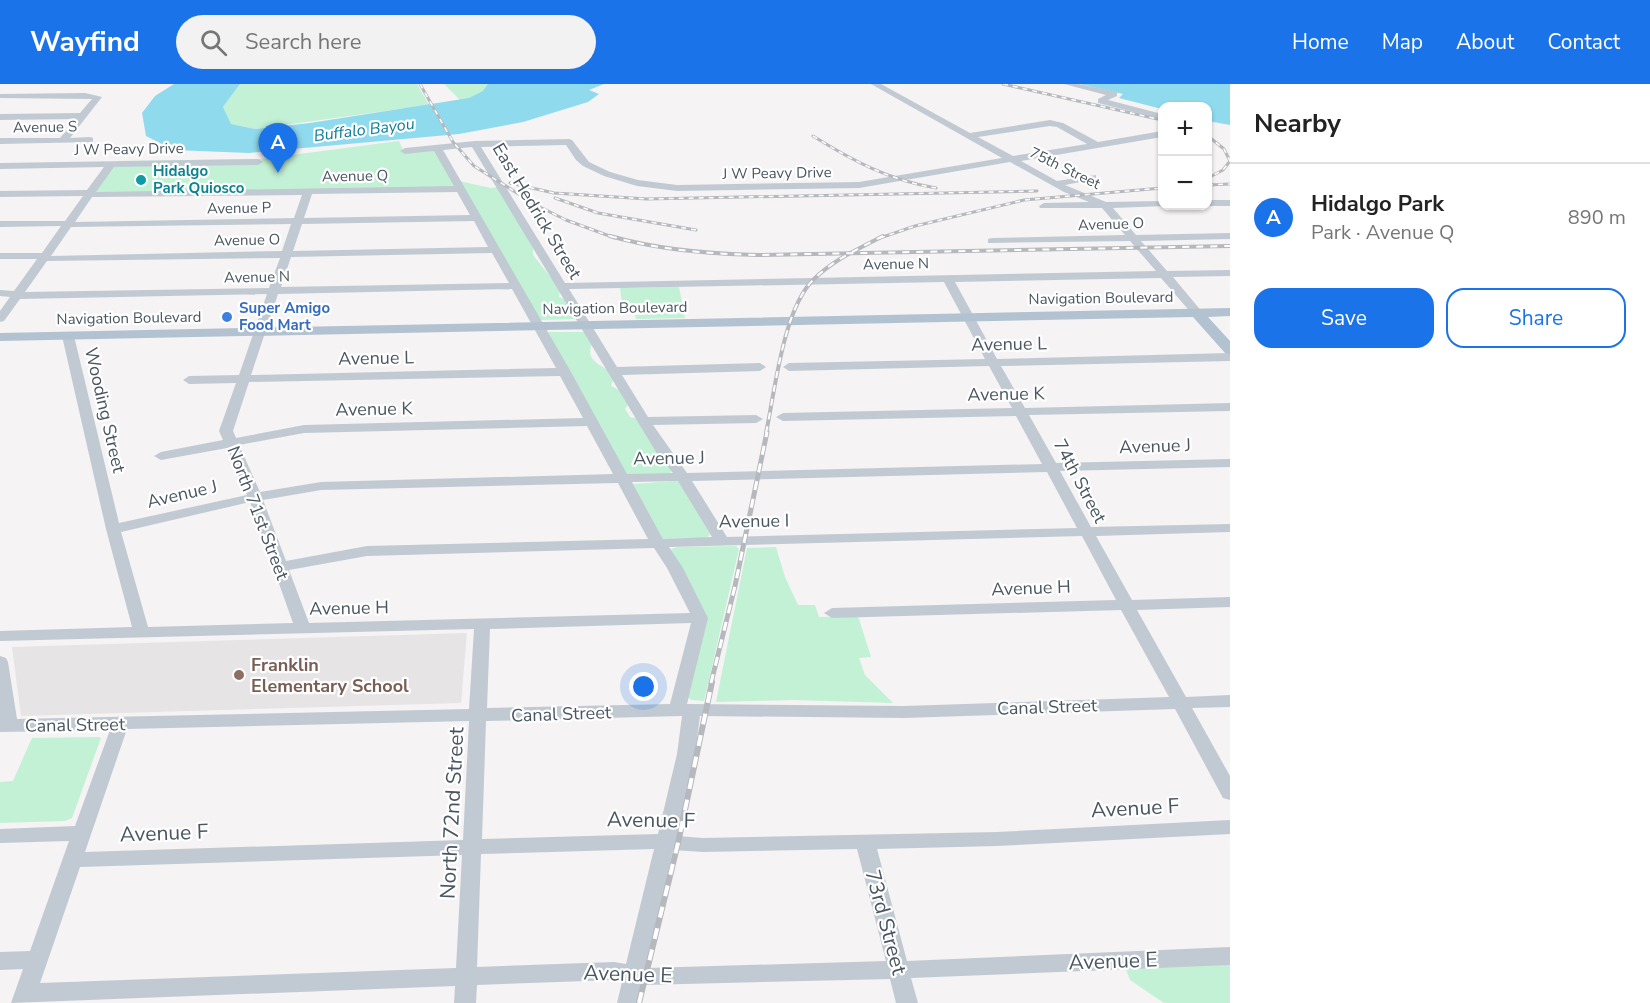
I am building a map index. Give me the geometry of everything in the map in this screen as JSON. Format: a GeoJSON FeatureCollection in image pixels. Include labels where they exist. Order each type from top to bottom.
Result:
{"type":"FeatureCollection","features":[{"type":"Feature","properties":{"kind":"main road","name":"Navigation Boulevard"},"geometry":{"type":"LineString","coordinates":[[0,337],[1230,312]]}},
{"type":"Feature","properties":{"kind":"main road","name":"75th Street"},"geometry":{"type":"LineString","coordinates":[[1197,313],[1230,350]]}},
{"type":"Feature","properties":{"kind":"street","name":"75th Street"},"geometry":{"type":"LineString","coordinates":[[875,84],[1056,184],[1105,205],[1197,313]]}},
{"type":"Feature","properties":{"kind":"street"},"geometry":{"type":"LineString","coordinates":[[1068,84],[1114,94],[1101,101],[1158,116]]}},
{"type":"Feature","properties":{"kind":"street"},"geometry":{"type":"LineString","coordinates":[[0,96],[96,95],[98,97],[63,140]]}},
{"type":"Feature","properties":{"kind":"street"},"geometry":{"type":"LineString","coordinates":[[0,117],[83,116]]}},
{"type":"Feature","properties":{"kind":"street"},"geometry":{"type":"LineString","coordinates":[[967,136],[1052,123],[1096,145]]}},
{"type":"Feature","properties":{"kind":"street","name":"J W Peavy Drive"},"geometry":{"type":"LineString","coordinates":[[405,151],[475,144],[569,142],[579,158],[601,172],[623,180],[676,188],[837,187],[1158,135]]}},
{"type":"Feature","properties":{"kind":"street","name":"Avenue S"},"geometry":{"type":"LineString","coordinates":[[0,141],[90,140]]}},
{"type":"Feature","properties":{"kind":"street","name":"East Hedrick Street"},"geometry":{"type":"LineString","coordinates":[[475,144],[663,452],[683,478],[722,542]]}},
{"type":"Feature","properties":{"kind":"street"},"geometry":{"type":"LineString","coordinates":[[437,148],[539,326],[622,479],[675,568],[700,618],[685,710],[687,754],[664,842],[628,1003]]}},
{"type":"Feature","properties":{"kind":"street","name":"J W Peavy Drive"},"geometry":{"type":"LineString","coordinates":[[0,166],[258,162]]}},
{"type":"Feature","properties":{"kind":"street"},"geometry":{"type":"LineString","coordinates":[[0,319],[111,164]]}},
{"type":"Feature","properties":{"kind":"street"},"geometry":{"type":"LineString","coordinates":[[1056,184],[1094,177]]}},
{"type":"Feature","properties":{"kind":"street","name":"Avenue Q"},"geometry":{"type":"LineString","coordinates":[[0,194],[459,189]]}},
{"type":"Feature","properties":{"kind":"street","name":"North 71st Street"},"geometry":{"type":"LineString","coordinates":[[303,629],[255,497],[226,431],[308,191]]}},
{"type":"Feature","properties":{"kind":"street"},"geometry":{"type":"LineString","coordinates":[[1212,203],[1230,202]]}},
{"type":"Feature","properties":{"kind":"street"},"geometry":{"type":"LineString","coordinates":[[1044,206],[1158,204]]}},
{"type":"Feature","properties":{"kind":"street","name":"Avenue P"},"geometry":{"type":"LineString","coordinates":[[0,224],[478,218]]}},
{"type":"Feature","properties":{"kind":"street","name":"Avenue O"},"geometry":{"type":"LineString","coordinates":[[992,241],[1230,236]]}},
{"type":"Feature","properties":{"kind":"street","name":"Avenue O"},"geometry":{"type":"LineString","coordinates":[[0,256],[51,259],[495,250]]}},
{"type":"Feature","properties":{"kind":"street","name":"Avenue N"},"geometry":{"type":"LineString","coordinates":[[562,286],[1230,273]]}},
{"type":"Feature","properties":{"kind":"street","name":"74th Street"},"geometry":{"type":"LineString","coordinates":[[947,278],[1230,793]]}},
{"type":"Feature","properties":{"kind":"street","name":"Avenue N"},"geometry":{"type":"LineString","coordinates":[[0,293],[27,296],[516,286]]}},
{"type":"Feature","properties":{"kind":"street","name":"Wooding Street"},"geometry":{"type":"LineString","coordinates":[[68,336],[113,529],[142,633]]}},
{"type":"Feature","properties":{"kind":"street","name":"Avenue L"},"geometry":{"type":"LineString","coordinates":[[789,367],[1230,357]]}},
{"type":"Feature","properties":{"kind":"street"},"geometry":{"type":"LineString","coordinates":[[614,371],[760,368]]}},
{"type":"Feature","properties":{"kind":"street","name":"Avenue L"},"geometry":{"type":"LineString","coordinates":[[189,380],[564,372]]}},
{"type":"Feature","properties":{"kind":"street","name":"Avenue K"},"geometry":{"type":"LineString","coordinates":[[783,417],[1230,407]]}},
{"type":"Feature","properties":{"kind":"street"},"geometry":{"type":"LineString","coordinates":[[645,421],[756,419]]}},
{"type":"Feature","properties":{"kind":"street","name":"Avenue K"},"geometry":{"type":"LineString","coordinates":[[161,456],[304,429],[591,422]]}},
{"type":"Feature","properties":{"kind":"street","name":"Avenue J"},"geometry":{"type":"LineString","coordinates":[[113,529],[255,497],[321,486],[1230,463]]}},
{"type":"Feature","properties":{"kind":"street","name":"Avenue I"},"geometry":{"type":"LineString","coordinates":[[280,567],[367,551],[1230,528]]}},
{"type":"Feature","properties":{"kind":"street","name":"Avenue H"},"geometry":{"type":"LineString","coordinates":[[832,613],[1230,602]]}},
{"type":"Feature","properties":{"kind":"street","name":"Avenue H"},"geometry":{"type":"LineString","coordinates":[[0,636],[700,618]]}},
{"type":"Feature","properties":{"kind":"street","name":"North 72nd Street"},"geometry":{"type":"LineString","coordinates":[[465,1003],[474,847],[482,624]]}},
{"type":"Feature","properties":{"kind":"street"},"geometry":{"type":"LineString","coordinates":[[0,662],[4,726]]}},
{"type":"Feature","properties":{"kind":"street","name":"Canal Street"},"geometry":{"type":"LineString","coordinates":[[4,726],[685,710],[903,712],[1230,701]]}},
{"type":"Feature","properties":{"kind":"street"},"geometry":{"type":"LineString","coordinates":[[24,998],[120,725]]}},
{"type":"Feature","properties":{"kind":"street","name":"Avenue F"},"geometry":{"type":"LineString","coordinates":[[72,860],[664,842],[703,845],[1009,838],[1230,827]]}},
{"type":"Feature","properties":{"kind":"street"},"geometry":{"type":"LineString","coordinates":[[0,836],[81,833]]}},
{"type":"Feature","properties":{"kind":"street","name":"73rd Street"},"geometry":{"type":"LineString","coordinates":[[865,842],[907,1003]]}},
{"type":"Feature","properties":{"kind":"street","name":"Avenue E"},"geometry":{"type":"LineString","coordinates":[[24,998],[466,976],[614,971],[646,977],[899,970],[1230,956]]}},
{"type":"Feature","properties":{"kind":"street"},"geometry":{"type":"LineString","coordinates":[[0,961],[36,960]]}},
{"type":"Feature","properties":{"kind":"shaded area","name":"Franklin Elementary School"},"geometry":{"type":"Polygon","coordinates":[[[467,633],[461,703],[21,716],[12,647],[467,633]]]}},
{"type":"Feature","properties":{"kind":"green space"},"geometry":{"type":"Polygon","coordinates":[[[240,84],[417,84],[429,105],[255,129],[230,124],[223,107],[240,84]]]}},
{"type":"Feature","properties":{"kind":"green space"},"geometry":{"type":"Polygon","coordinates":[[[444,84],[503,84],[462,102],[444,84]]]}},
{"type":"Feature","properties":{"kind":"green space"},"geometry":{"type":"Polygon","coordinates":[[[399,141],[404,152],[435,149],[455,185],[451,187],[93,193],[117,161],[261,159],[399,141]]]}},
{"type":"Feature","properties":{"kind":"green space"},"geometry":{"type":"Polygon","coordinates":[[[459,181],[491,188],[499,187],[533,248],[533,255],[560,289],[559,297],[564,299],[577,319],[540,320],[459,181]]]}},
{"type":"Feature","properties":{"kind":"green space"},"geometry":{"type":"Polygon","coordinates":[[[679,287],[685,318],[636,319],[635,315],[642,315],[640,304],[622,304],[620,288],[679,287]]]}},
{"type":"Feature","properties":{"kind":"green space"},"geometry":{"type":"Polygon","coordinates":[[[548,332],[584,332],[592,344],[590,354],[609,373],[613,380],[611,386],[619,390],[629,403],[625,409],[630,417],[639,419],[672,470],[670,474],[635,476],[623,473],[548,332]]]}},
{"type":"Feature","properties":{"kind":"green space"},"geometry":{"type":"Polygon","coordinates":[[[680,482],[710,534],[707,538],[663,539],[633,484],[680,482]]]}},
{"type":"Feature","properties":{"kind":"green space"},"geometry":{"type":"Polygon","coordinates":[[[736,546],[739,549],[704,701],[692,700],[686,697],[702,628],[669,550],[677,547],[736,546]]]}},
{"type":"Feature","properties":{"kind":"green space"},"geometry":{"type":"Polygon","coordinates":[[[776,547],[785,577],[798,605],[815,605],[819,617],[858,616],[871,657],[859,658],[865,675],[893,703],[794,700],[716,702],[747,548],[776,547]]]}},
{"type":"Feature","properties":{"kind":"green space"},"geometry":{"type":"Polygon","coordinates":[[[32,738],[101,738],[72,818],[65,821],[0,823],[0,782],[13,781],[32,738]]]}},
{"type":"Feature","properties":{"kind":"green space"},"geometry":{"type":"Polygon","coordinates":[[[1230,964],[1230,1003],[1164,1003],[1130,980],[1125,967],[1230,964]]]}},
{"type":"Feature","properties":{"kind":"water","name":"Buffalo Bayou"},"geometry":{"type":"Polygon","coordinates":[[[174,84],[240,84],[223,107],[231,124],[255,129],[310,123],[469,98],[483,91],[488,84],[604,84],[589,90],[599,94],[588,102],[523,122],[459,134],[249,153],[174,150],[146,136],[142,113],[155,96],[174,84]]]}},
{"type":"Feature","properties":{"kind":"water"},"geometry":{"type":"Polygon","coordinates":[[[1080,84],[1230,84],[1230,125],[1212,122],[1212,102],[1158,102],[1158,108],[1119,98],[1123,94],[1080,84]]]}},
{"type":"Feature","properties":{"kind":"railway"},"geometry":{"type":"LineString","coordinates":[[420,84],[453,142],[474,166],[536,205],[566,220],[615,238]]}},
{"type":"Feature","properties":{"kind":"railway"},"geometry":{"type":"LineString","coordinates":[[1003,84],[1158,119]]}},
{"type":"Feature","properties":{"kind":"railway"},"geometry":{"type":"LineString","coordinates":[[813,136],[842,154],[887,175],[936,188]]}},
{"type":"Feature","properties":{"kind":"railway"},"geometry":{"type":"LineString","coordinates":[[1212,139],[1224,149],[1230,161],[1223,170],[1212,176]]}},
{"type":"Feature","properties":{"kind":"railway"},"geometry":{"type":"LineString","coordinates":[[510,183],[554,193],[647,199],[1037,191]]}},
{"type":"Feature","properties":{"kind":"railway"},"geometry":{"type":"LineString","coordinates":[[1212,185],[1230,184]]}},
{"type":"Feature","properties":{"kind":"railway"},"geometry":{"type":"LineString","coordinates":[[880,238],[915,226],[1024,200],[1158,188]]}},
{"type":"Feature","properties":{"kind":"railway"},"geometry":{"type":"LineString","coordinates":[[555,198],[598,213],[696,230]]}},
{"type":"Feature","properties":{"kind":"railway"},"geometry":{"type":"LineString","coordinates":[[610,236],[647,245],[721,254],[849,253]]}},
{"type":"Feature","properties":{"kind":"railway"},"geometry":{"type":"LineString","coordinates":[[849,253],[883,236]]}},
{"type":"Feature","properties":{"kind":"railway"},"geometry":{"type":"LineString","coordinates":[[849,253],[1230,246]]}},
{"type":"Feature","properties":{"kind":"railway"},"geometry":{"type":"LineString","coordinates":[[766,433],[782,352],[794,311],[813,280],[849,253]]}},
{"type":"Feature","properties":{"kind":"railway"},"geometry":{"type":"LineString","coordinates":[[711,683],[735,586],[767,432]]}},
{"type":"Feature","properties":{"kind":"railway"},"geometry":{"type":"LineString","coordinates":[[639,1003],[678,843],[712,682]]}},
{"type":"Feature","properties":{"kind":"place","name":"Hidalgo Park"},"geometry":{"type":"Point","coordinates":[278,173]}},
{"type":"Feature","properties":{"kind":"place","name":"Hidalgo Park Quiosco"},"geometry":{"type":"Point","coordinates":[141,180]}},
{"type":"Feature","properties":{"kind":"place","name":"Super Amigo Food Mart"},"geometry":{"type":"Point","coordinates":[227,317]}},
{"type":"Feature","properties":{"kind":"place","name":"Franklin Elementary School"},"geometry":{"type":"Point","coordinates":[239,675]}}]}
